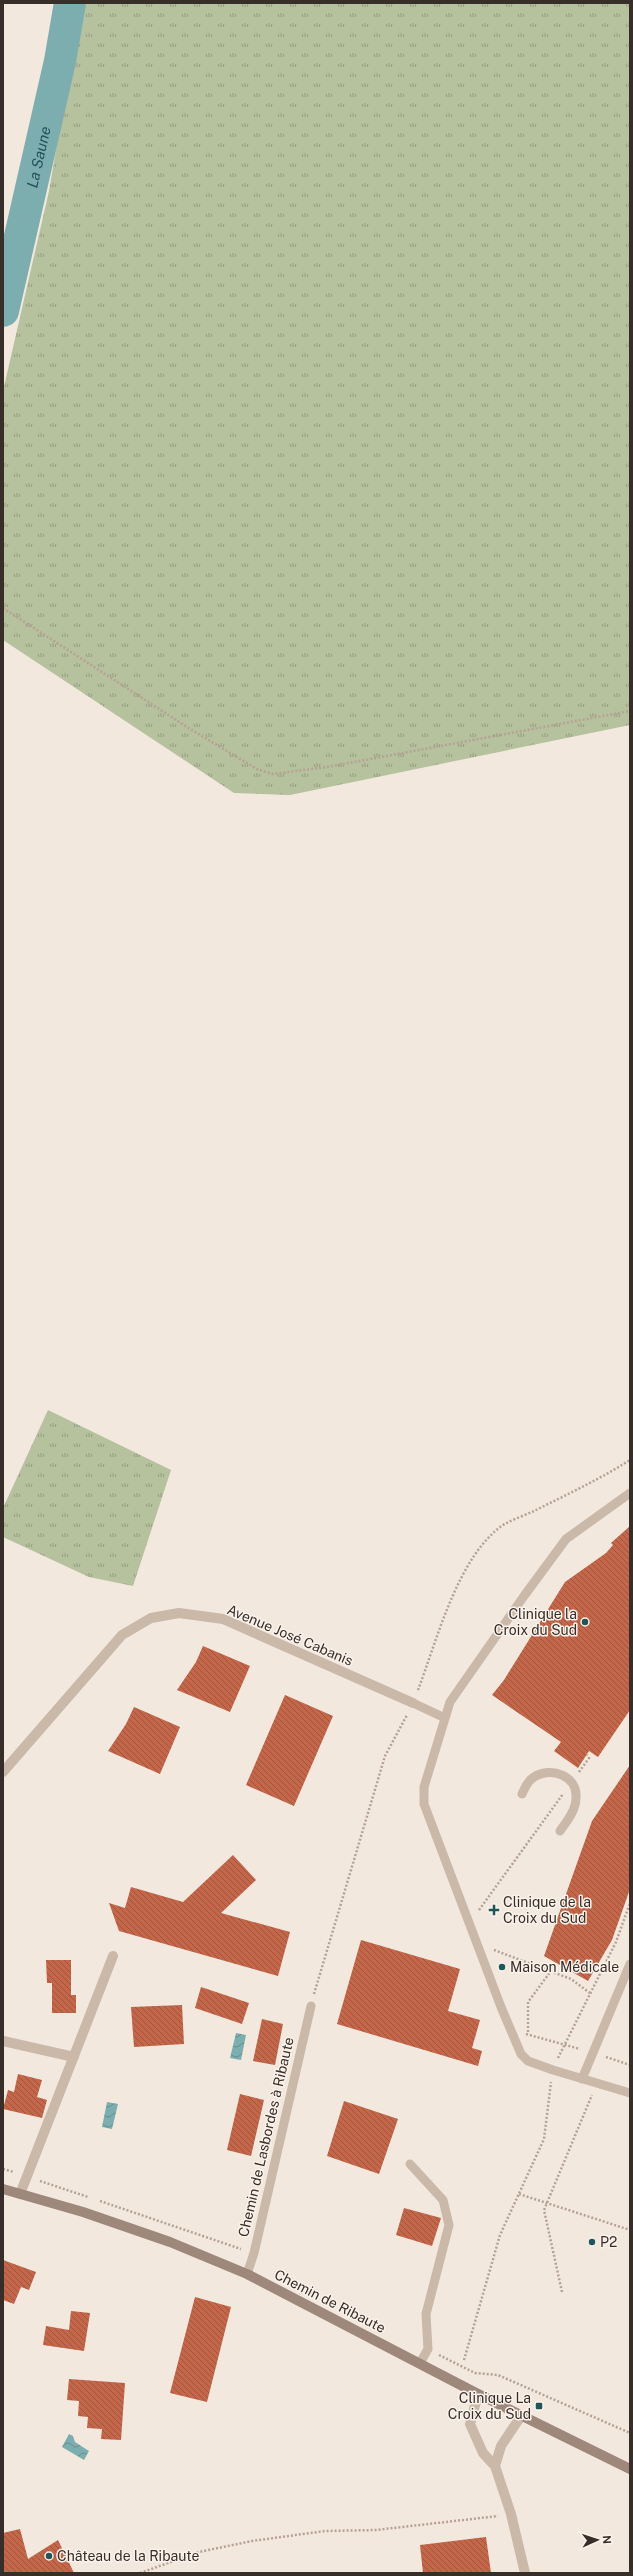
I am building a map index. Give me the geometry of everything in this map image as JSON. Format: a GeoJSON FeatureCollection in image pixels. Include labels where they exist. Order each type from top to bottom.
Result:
{"type":"FeatureCollection","features":[{"type":"Feature","properties":{"kind":"main road","name":"Chemin de Ribaute"},"geometry":{"type":"LineString","coordinates":[[3,2189],[83,2212],[170,2242],[247,2274],[521,2416],[630,2469]]}},
{"type":"Feature","properties":{"kind":"street","name":"Avenue José Cabanis"},"geometry":{"type":"LineString","coordinates":[[3,1772],[122,1635],[151,1618],[179,1613],[223,1619],[413,1703]]}},
{"type":"Feature","properties":{"kind":"street"},"geometry":{"type":"LineString","coordinates":[[20,2194],[113,1956]]}},
{"type":"Feature","properties":{"kind":"street"},"geometry":{"type":"LineString","coordinates":[[3,2041],[74,2057]]}},
{"type":"Feature","properties":{"kind":"street"},"geometry":{"type":"LineString","coordinates":[[478,2394],[470,2424],[483,2453],[495,2466],[511,2514],[525,2573]]}},
{"type":"Feature","properties":{"kind":"street"},"geometry":{"type":"LineString","coordinates":[[495,2466],[501,2446],[521,2416]]}},
{"type":"Feature","properties":{"kind":"lane"},"geometry":{"type":"LineString","coordinates":[[630,1494],[566,1539],[524,1596],[450,1702],[424,1787],[424,1804],[501,2007],[521,2054],[528,2061],[553,2070],[630,2093]]}},
{"type":"Feature","properties":{"kind":"lane"},"geometry":{"type":"LineString","coordinates":[[413,1703],[445,1718]]}},
{"type":"Feature","properties":{"kind":"lane"},"geometry":{"type":"LineString","coordinates":[[522,1794],[527,1784],[541,1774],[558,1773],[572,1782],[576,1789],[574,1809],[560,1831]]}},
{"type":"Feature","properties":{"kind":"lane"},"geometry":{"type":"LineString","coordinates":[[582,2079],[630,1964]]}},
{"type":"Feature","properties":{"kind":"lane","name":"Chemin de Lasbordes à Ribaute"},"geometry":{"type":"LineString","coordinates":[[247,2274],[254,2253],[311,2006]]}},
{"type":"Feature","properties":{"kind":"lane"},"geometry":{"type":"LineString","coordinates":[[410,2164],[443,2200],[448,2220],[426,2314],[428,2349],[420,2363]]}},
{"type":"Feature","properties":{"kind":"path"},"geometry":{"type":"LineString","coordinates":[[3,608],[187,727],[258,769],[273,774],[327,768],[630,711]]}},
{"type":"Feature","properties":{"kind":"path"},"geometry":{"type":"LineString","coordinates":[[479,1911],[589,1758],[586,1756]]}},
{"type":"Feature","properties":{"kind":"path"},"geometry":{"type":"LineString","coordinates":[[464,2360],[500,2235],[544,2139],[553,2070],[563,2043],[616,1942],[630,1903]]}},
{"type":"Feature","properties":{"kind":"path"},"geometry":{"type":"LineString","coordinates":[[476,1904],[481,1917]]}},
{"type":"Feature","properties":{"kind":"path"},"geometry":{"type":"LineString","coordinates":[[492,1945],[494,1950],[571,1979],[590,1993]]}},
{"type":"Feature","properties":{"kind":"path"},"geometry":{"type":"LineString","coordinates":[[528,2033],[528,2002],[551,1971]]}},
{"type":"Feature","properties":{"kind":"path"},"geometry":{"type":"LineString","coordinates":[[523,2035],[528,2033],[583,2050]]}},
{"type":"Feature","properties":{"kind":"path"},"geometry":{"type":"LineString","coordinates":[[600,2055],[630,2065]]}},
{"type":"Feature","properties":{"kind":"path"},"geometry":{"type":"LineString","coordinates":[[562,2292],[544,2210],[593,2092]]}},
{"type":"Feature","properties":{"kind":"path"},"geometry":{"type":"LineString","coordinates":[[3,2169],[254,2253]]}},
{"type":"Feature","properties":{"kind":"path"},"geometry":{"type":"LineString","coordinates":[[520,2194],[630,2230]]}},
{"type":"Feature","properties":{"kind":"path"},"geometry":{"type":"LineString","coordinates":[[428,2349],[475,2373],[498,2375],[630,2432]]}},
{"type":"Feature","properties":{"kind":"path"},"geometry":{"type":"LineString","coordinates":[[140,2573],[199,2552],[252,2541],[326,2531],[376,2530],[511,2514]]}},
{"type":"Feature","properties":{"kind":"green space"},"geometry":{"type":"Polygon","coordinates":[[[81,3],[630,3],[630,725],[290,795],[234,793],[3,640],[3,391],[49,191],[81,3]]]}},
{"type":"Feature","properties":{"kind":"green space"},"geometry":{"type":"Polygon","coordinates":[[[48,1410],[171,1470],[133,1586],[89,1577],[3,1537],[3,1508],[48,1410]]]}},
{"type":"Feature","properties":{"kind":"water"},"geometry":{"type":"Polygon","coordinates":[[[236,2033],[246,2035],[241,2060],[230,2058],[236,2033]]]}},
{"type":"Feature","properties":{"kind":"water"},"geometry":{"type":"Polygon","coordinates":[[[107,2102],[118,2104],[112,2129],[102,2127],[107,2102]]]}},
{"type":"Feature","properties":{"kind":"water"},"geometry":{"type":"Polygon","coordinates":[[[69,2434],[73,2436],[75,2442],[89,2451],[84,2460],[62,2447],[69,2434]]]}},
{"type":"Feature","properties":{"kind":"building","name":"Clinique la Croix du Sud"},"geometry":{"type":"Polygon","coordinates":[[[630,1526],[630,1710],[598,1757],[589,1751],[578,1768],[554,1751],[561,1742],[492,1695],[504,1680],[565,1582],[606,1553],[613,1545],[611,1543],[630,1526]]]}},
{"type":"Feature","properties":{"kind":"building"},"geometry":{"type":"Polygon","coordinates":[[[203,1646],[250,1666],[230,1712],[177,1690],[196,1662],[203,1646]]]}},
{"type":"Feature","properties":{"kind":"building"},"geometry":{"type":"Polygon","coordinates":[[[285,1695],[333,1716],[294,1806],[246,1785],[285,1695]]]}},
{"type":"Feature","properties":{"kind":"building"},"geometry":{"type":"Polygon","coordinates":[[[134,1707],[180,1727],[160,1774],[108,1751],[126,1724],[134,1707]]]}},
{"type":"Feature","properties":{"kind":"building"},"geometry":{"type":"Polygon","coordinates":[[[630,1765],[630,1889],[612,1940],[588,1981],[544,1956],[592,1821],[630,1765]]]}},
{"type":"Feature","properties":{"kind":"building"},"geometry":{"type":"Polygon","coordinates":[[[233,1855],[256,1880],[221,1913],[290,1932],[278,1976],[119,1931],[109,1903],[125,1908],[131,1887],[183,1902],[233,1855]]]}},
{"type":"Feature","properties":{"kind":"building"},"geometry":{"type":"Polygon","coordinates":[[[361,1940],[460,1969],[448,2011],[480,2020],[472,2048],[482,2051],[478,2066],[337,2024],[361,1940]]]}},
{"type":"Feature","properties":{"kind":"building"},"geometry":{"type":"Polygon","coordinates":[[[46,1960],[71,1960],[71,1995],[76,1995],[76,2013],[52,2013],[52,1983],[47,1983],[46,1960]]]}},
{"type":"Feature","properties":{"kind":"building"},"geometry":{"type":"Polygon","coordinates":[[[201,1987],[249,2003],[242,2024],[195,2008],[201,1987]]]}},
{"type":"Feature","properties":{"kind":"building"},"geometry":{"type":"Polygon","coordinates":[[[182,2005],[184,2044],[134,2047],[131,2007],[182,2005]]]}},
{"type":"Feature","properties":{"kind":"building"},"geometry":{"type":"Polygon","coordinates":[[[262,2019],[283,2024],[275,2065],[253,2061],[262,2019]]]}},
{"type":"Feature","properties":{"kind":"building"},"geometry":{"type":"Polygon","coordinates":[[[18,2074],[42,2080],[37,2097],[47,2100],[42,2118],[3,2109],[8,2090],[14,2092],[18,2074]]]}},
{"type":"Feature","properties":{"kind":"building"},"geometry":{"type":"Polygon","coordinates":[[[240,2094],[264,2100],[251,2156],[227,2150],[240,2094]]]}},
{"type":"Feature","properties":{"kind":"building"},"geometry":{"type":"Polygon","coordinates":[[[344,2101],[398,2119],[379,2174],[327,2156],[344,2101]]]}},
{"type":"Feature","properties":{"kind":"building"},"geometry":{"type":"Polygon","coordinates":[[[404,2208],[441,2218],[432,2246],[396,2235],[404,2208]]]}},
{"type":"Feature","properties":{"kind":"building"},"geometry":{"type":"Polygon","coordinates":[[[3,2260],[36,2272],[29,2290],[21,2287],[14,2304],[3,2300],[3,2260]]]}},
{"type":"Feature","properties":{"kind":"building"},"geometry":{"type":"Polygon","coordinates":[[[195,2297],[231,2307],[207,2402],[170,2393],[195,2297]]]}},
{"type":"Feature","properties":{"kind":"building"},"geometry":{"type":"Polygon","coordinates":[[[71,2311],[90,2313],[84,2351],[43,2345],[46,2326],[69,2330],[71,2311]]]}},
{"type":"Feature","properties":{"kind":"building"},"geometry":{"type":"Polygon","coordinates":[[[69,2379],[125,2383],[121,2440],[101,2439],[102,2429],[87,2428],[88,2417],[78,2416],[79,2401],[67,2400],[69,2379]]]}},
{"type":"Feature","properties":{"kind":"building"},"geometry":{"type":"Polygon","coordinates":[[[20,2529],[28,2559],[58,2540],[74,2573],[3,2573],[3,2533],[20,2529]]]}},
{"type":"Feature","properties":{"kind":"building"},"geometry":{"type":"Polygon","coordinates":[[[486,2537],[491,2573],[423,2573],[420,2545],[486,2537]]]}},
{"type":"Feature","properties":{"kind":"waterway","name":"La Saune"},"geometry":{"type":"LineString","coordinates":[[3,311],[60,61],[70,3]]}},
{"type":"Feature","properties":{"kind":"place","name":"Clinique la Croix du Sud"},"geometry":{"type":"Point","coordinates":[585,1622]}},
{"type":"Feature","properties":{"kind":"place","name":"Clinique de la Croix du Sud"},"geometry":{"type":"Point","coordinates":[494,1910]}},
{"type":"Feature","properties":{"kind":"place","name":"Maison Médicale"},"geometry":{"type":"Point","coordinates":[502,1967]}},
{"type":"Feature","properties":{"kind":"place","name":"P2"},"geometry":{"type":"Point","coordinates":[592,2242]}},
{"type":"Feature","properties":{"kind":"place","name":"Clinique La Croix du Sud"},"geometry":{"type":"Point","coordinates":[539,2406]}},
{"type":"Feature","properties":{"kind":"place","name":"Château de la Ribaute"},"geometry":{"type":"Point","coordinates":[49,2556]}}]}
